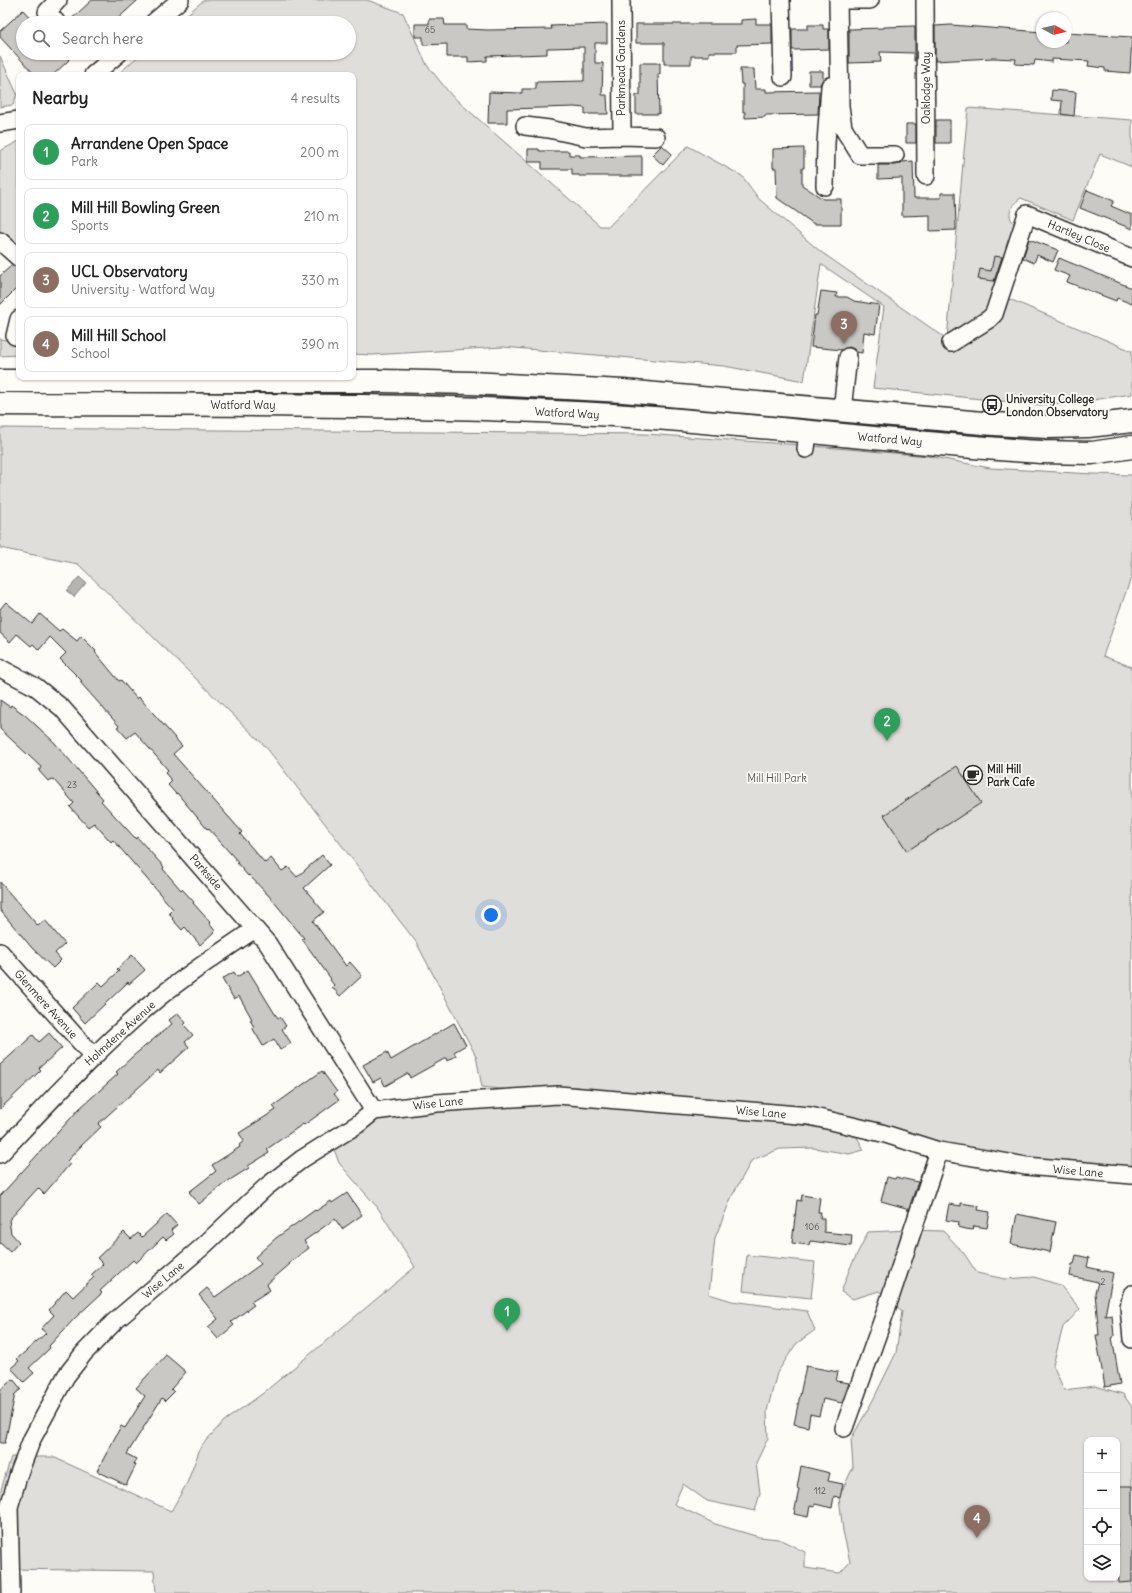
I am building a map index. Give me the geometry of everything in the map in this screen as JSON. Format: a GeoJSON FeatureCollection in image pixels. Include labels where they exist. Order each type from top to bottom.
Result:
{"type":"FeatureCollection","features":[{"type":"Feature","properties":{"kind":"highway"},"geometry":{"type":"LineString","coordinates":[[0,381],[64,380]]}},
{"type":"Feature","properties":{"kind":"highway"},"geometry":{"type":"LineString","coordinates":[[254,380],[382,381],[623,391],[994,424],[1048,427],[1088,426],[1132,421]]}},
{"type":"Feature","properties":{"kind":"highway","name":"Watford Way"},"geometry":{"type":"LineString","coordinates":[[0,404],[373,405],[470,408],[615,415],[807,440],[1041,452],[1092,452],[1132,447]]}},
{"type":"Feature","properties":{"kind":"street"},"geometry":{"type":"LineString","coordinates":[[51,16],[47,12],[58,0]]}},
{"type":"Feature","properties":{"kind":"street"},"geometry":{"type":"LineString","coordinates":[[161,16],[180,0]]}},
{"type":"Feature","properties":{"kind":"street","name":"Parkmead Gardens"},"geometry":{"type":"LineString","coordinates":[[621,0],[622,136]]}},
{"type":"Feature","properties":{"kind":"street"},"geometry":{"type":"LineString","coordinates":[[781,0],[783,77]]}},
{"type":"Feature","properties":{"kind":"street"},"geometry":{"type":"LineString","coordinates":[[825,186],[830,84],[829,0]]}},
{"type":"Feature","properties":{"kind":"street"},"geometry":{"type":"LineString","coordinates":[[838,0],[840,106],[843,128],[860,155],[895,155]]}},
{"type":"Feature","properties":{"kind":"street"},"geometry":{"type":"LineString","coordinates":[[844,0],[870,0]]}},
{"type":"Feature","properties":{"kind":"street","name":"Oaklodge Way"},"geometry":{"type":"LineString","coordinates":[[925,0],[926,176]]}},
{"type":"Feature","properties":{"kind":"street"},"geometry":{"type":"LineString","coordinates":[[97,72],[111,60]]}},
{"type":"Feature","properties":{"kind":"street"},"geometry":{"type":"LineString","coordinates":[[0,123],[16,120]]}},
{"type":"Feature","properties":{"kind":"street"},"geometry":{"type":"LineString","coordinates":[[525,126],[549,129],[586,137],[656,137]]}},
{"type":"Feature","properties":{"kind":"street","name":"Hartley Close"},"geometry":{"type":"LineString","coordinates":[[951,343],[989,319],[994,314],[1027,214],[1132,258]]}},
{"type":"Feature","properties":{"kind":"street"},"geometry":{"type":"LineString","coordinates":[[0,241],[16,255]]}},
{"type":"Feature","properties":{"kind":"street"},"geometry":{"type":"LineString","coordinates":[[15,336],[16,332]]}},
{"type":"Feature","properties":{"kind":"street"},"geometry":{"type":"LineString","coordinates":[[842,410],[848,357]]}},
{"type":"Feature","properties":{"kind":"street","name":"Parkside"},"geometry":{"type":"LineString","coordinates":[[0,668],[36,688],[62,708],[255,928],[268,944],[374,1111]]}},
{"type":"Feature","properties":{"kind":"street","name":"Holmdene Avenue"},"geometry":{"type":"LineString","coordinates":[[0,1154],[93,1056],[158,998],[196,969],[255,928]]}},
{"type":"Feature","properties":{"kind":"street","name":"Glenmere Avenue"},"geometry":{"type":"LineString","coordinates":[[0,952],[93,1056]]}},
{"type":"Feature","properties":{"kind":"street","name":"Wise Lane"},"geometry":{"type":"LineString","coordinates":[[10,1593],[4,1505],[32,1440],[66,1376],[84,1353],[114,1322],[201,1248],[266,1187],[302,1159],[358,1124],[374,1111],[437,1102],[558,1094],[810,1116],[882,1133],[939,1151],[1026,1166],[1132,1175]]}},
{"type":"Feature","properties":{"kind":"street"},"geometry":{"type":"LineString","coordinates":[[844,1428],[884,1316],[939,1151]]}},
{"type":"Feature","properties":{"kind":"street"},"geometry":{"type":"LineString","coordinates":[[1132,1294],[1129,1307],[1132,1339]]}},
{"type":"Feature","properties":{"kind":"green space"},"geometry":{"type":"Polygon","coordinates":[[[204,0],[367,0],[403,13],[427,65],[451,95],[600,226],[609,226],[688,146],[742,176],[759,199],[821,252],[947,339],[968,108],[1132,120],[1132,167],[1100,154],[1073,220],[1021,198],[1015,203],[1010,212],[1011,220],[1021,227],[1029,230],[1002,296],[1132,351],[1132,394],[1086,401],[1040,405],[873,388],[884,307],[821,264],[804,381],[724,366],[503,347],[372,355],[356,354],[356,72],[120,72],[134,60],[356,60],[356,16],[185,16],[204,0]]]}},
{"type":"Feature","properties":{"kind":"green space"},"geometry":{"type":"Polygon","coordinates":[[[0,56],[16,92],[16,97],[13,105],[0,107],[0,56]]]}},
{"type":"Feature","properties":{"kind":"green space"},"geometry":{"type":"Polygon","coordinates":[[[16,143],[16,248],[0,235],[0,151],[16,143]]]}},
{"type":"Feature","properties":{"kind":"green space"},"geometry":{"type":"Polygon","coordinates":[[[0,339],[16,342],[16,355],[0,356],[0,339]]]}},
{"type":"Feature","properties":{"kind":"green space","name":"Mill Hill Park"},"geometry":{"type":"Polygon","coordinates":[[[0,428],[645,434],[928,456],[990,468],[1132,475],[1132,575],[1103,656],[1132,667],[1132,1175],[1024,1166],[882,1133],[713,1109],[712,1117],[803,1125],[839,1132],[857,1137],[864,1150],[849,1154],[814,1148],[780,1149],[752,1160],[732,1196],[715,1238],[709,1294],[732,1301],[807,1311],[815,1330],[796,1344],[777,1373],[767,1411],[768,1438],[756,1463],[760,1493],[755,1511],[707,1501],[683,1484],[674,1504],[715,1524],[759,1537],[779,1539],[805,1552],[805,1568],[840,1573],[850,1562],[843,1531],[839,1497],[853,1467],[851,1439],[873,1400],[896,1353],[902,1311],[879,1291],[853,1299],[841,1292],[850,1268],[868,1232],[909,1230],[943,1231],[963,1252],[977,1273],[1005,1279],[1034,1277],[1060,1285],[1080,1309],[1063,1327],[1053,1365],[1064,1390],[1095,1386],[1123,1394],[1132,1407],[1132,1593],[156,1593],[154,1571],[3,1569],[0,1493],[11,1457],[53,1457],[171,1511],[187,1483],[201,1446],[224,1421],[262,1394],[415,1267],[378,1208],[339,1163],[330,1138],[375,1107],[556,1095],[482,1087],[476,1056],[416,942],[266,747],[78,564],[0,548],[0,428]]]}},
{"type":"Feature","properties":{"kind":"green space"},"geometry":{"type":"Polygon","coordinates":[[[747,1255],[815,1262],[811,1298],[743,1291],[747,1255]]]}},
{"type":"Feature","properties":{"kind":"shaded area"},"geometry":{"type":"Polygon","coordinates":[[[79,577],[86,583],[74,597],[67,591],[79,577]]]}},
{"type":"Feature","properties":{"kind":"building"},"geometry":{"type":"Polygon","coordinates":[[[92,0],[138,0],[121,16],[75,16],[92,0]]]}},
{"type":"Feature","properties":{"kind":"building"},"geometry":{"type":"Polygon","coordinates":[[[23,10],[29,16],[16,16],[23,10]]]}},
{"type":"Feature","properties":{"kind":"building"},"geometry":{"type":"Polygon","coordinates":[[[16,16],[16,54],[0,37],[0,31],[16,16]]]}},
{"type":"Feature","properties":{"kind":"building"},"geometry":{"type":"Polygon","coordinates":[[[429,19],[444,19],[445,25],[466,25],[466,29],[487,30],[552,29],[551,26],[607,24],[607,43],[595,43],[595,63],[603,63],[602,95],[607,95],[608,114],[585,114],[585,108],[574,107],[507,109],[507,123],[488,123],[489,92],[522,93],[522,89],[536,89],[536,82],[584,81],[584,47],[547,48],[547,54],[487,56],[487,61],[468,62],[468,57],[447,57],[447,44],[423,45],[423,37],[415,37],[415,24],[429,24],[429,19]]]}},
{"type":"Feature","properties":{"kind":"building"},"geometry":{"type":"Polygon","coordinates":[[[756,19],[756,24],[772,24],[772,44],[737,45],[737,52],[709,52],[709,56],[691,56],[691,64],[664,64],[664,43],[636,43],[636,24],[741,24],[741,20],[756,19]]]}},
{"type":"Feature","properties":{"kind":"building"},"geometry":{"type":"Polygon","coordinates":[[[808,25],[823,25],[823,29],[829,29],[829,49],[792,50],[792,29],[808,29],[808,25]]]}},
{"type":"Feature","properties":{"kind":"building"},"geometry":{"type":"Polygon","coordinates":[[[951,25],[1036,32],[1036,48],[1072,48],[1072,33],[1132,37],[1130,73],[1105,71],[1105,68],[1088,66],[1089,61],[1052,59],[1052,62],[1035,60],[1034,65],[1015,64],[1016,59],[993,58],[935,61],[935,26],[951,25]]]}},
{"type":"Feature","properties":{"kind":"building"},"geometry":{"type":"Polygon","coordinates":[[[915,26],[915,61],[914,53],[880,52],[881,62],[849,63],[849,29],[915,26]]]}},
{"type":"Feature","properties":{"kind":"building"},"geometry":{"type":"Polygon","coordinates":[[[21,60],[69,60],[56,72],[32,72],[21,60]]]}},
{"type":"Feature","properties":{"kind":"building"},"geometry":{"type":"Polygon","coordinates":[[[640,63],[660,63],[660,74],[658,74],[659,114],[636,114],[636,95],[640,95],[640,63]]]}},
{"type":"Feature","properties":{"kind":"building"},"geometry":{"type":"Polygon","coordinates":[[[740,69],[754,69],[755,89],[766,89],[766,92],[819,91],[818,114],[765,115],[765,117],[745,118],[745,112],[743,112],[743,84],[741,84],[740,69]]]}},
{"type":"Feature","properties":{"kind":"building"},"geometry":{"type":"Polygon","coordinates":[[[809,71],[823,71],[823,79],[820,85],[809,85],[809,71]]]}},
{"type":"Feature","properties":{"kind":"building"},"geometry":{"type":"Polygon","coordinates":[[[1052,90],[1076,92],[1074,116],[1061,114],[1062,101],[1051,100],[1052,90]]]}},
{"type":"Feature","properties":{"kind":"building"},"geometry":{"type":"Polygon","coordinates":[[[936,120],[950,120],[950,143],[936,143],[936,120]]]}},
{"type":"Feature","properties":{"kind":"building"},"geometry":{"type":"Polygon","coordinates":[[[906,124],[916,124],[916,143],[906,143],[906,124]]]}},
{"type":"Feature","properties":{"kind":"building"},"geometry":{"type":"Polygon","coordinates":[[[662,145],[672,154],[663,165],[652,155],[662,145]]]}},
{"type":"Feature","properties":{"kind":"building"},"geometry":{"type":"Polygon","coordinates":[[[804,148],[802,185],[823,199],[841,199],[841,224],[814,224],[777,198],[776,168],[773,168],[773,149],[804,148]]]}},
{"type":"Feature","properties":{"kind":"building"},"geometry":{"type":"Polygon","coordinates":[[[528,149],[539,149],[539,151],[569,151],[569,155],[580,155],[580,157],[642,156],[642,176],[579,176],[572,175],[572,169],[542,169],[542,162],[528,162],[528,149]]]}},
{"type":"Feature","properties":{"kind":"building"},"geometry":{"type":"Polygon","coordinates":[[[913,161],[914,198],[941,198],[941,193],[955,193],[956,230],[930,231],[930,215],[902,216],[902,178],[878,179],[878,165],[895,165],[902,162],[913,161]]]}},
{"type":"Feature","properties":{"kind":"building"},"geometry":{"type":"Polygon","coordinates":[[[1087,190],[1114,201],[1111,206],[1132,215],[1132,229],[1080,208],[1087,190]]]}},
{"type":"Feature","properties":{"kind":"building"},"geometry":{"type":"Polygon","coordinates":[[[1029,239],[1058,250],[1053,262],[1037,255],[1034,263],[1023,258],[1029,239]]]}},
{"type":"Feature","properties":{"kind":"building"},"geometry":{"type":"Polygon","coordinates":[[[994,256],[1002,257],[994,281],[978,279],[980,269],[991,271],[994,256]]]}},
{"type":"Feature","properties":{"kind":"building"},"geometry":{"type":"Polygon","coordinates":[[[1059,258],[1132,288],[1132,304],[1117,298],[1116,301],[1067,282],[1070,276],[1054,270],[1059,258]]]}},
{"type":"Feature","properties":{"kind":"building"},"geometry":{"type":"Polygon","coordinates":[[[12,265],[16,267],[16,289],[0,305],[0,276],[12,265]]]}},
{"type":"Feature","properties":{"kind":"building"},"geometry":{"type":"Polygon","coordinates":[[[821,291],[837,293],[836,297],[847,297],[854,301],[879,305],[875,334],[864,332],[862,353],[856,352],[854,349],[849,347],[842,350],[811,347],[815,315],[817,315],[821,291]]]}},
{"type":"Feature","properties":{"kind":"building"},"geometry":{"type":"Polygon","coordinates":[[[6,602],[32,624],[40,614],[59,631],[62,629],[77,641],[81,636],[96,651],[95,652],[119,681],[121,680],[137,699],[139,697],[182,746],[173,754],[242,832],[240,834],[265,863],[271,858],[282,871],[288,867],[297,877],[322,855],[330,865],[304,888],[324,912],[313,921],[346,966],[350,962],[362,976],[340,996],[332,987],[334,985],[330,980],[331,979],[302,939],[304,938],[269,896],[249,875],[248,876],[237,863],[238,862],[208,828],[207,829],[177,793],[176,794],[168,785],[172,781],[165,773],[168,770],[135,732],[127,738],[117,727],[119,726],[80,682],[82,681],[60,659],[66,653],[50,637],[39,650],[33,644],[31,646],[17,634],[10,642],[0,633],[0,609],[6,602]]]}},
{"type":"Feature","properties":{"kind":"building"},"geometry":{"type":"Polygon","coordinates":[[[0,700],[10,707],[11,705],[25,715],[54,742],[103,799],[101,801],[136,839],[137,837],[164,867],[163,869],[181,890],[182,889],[194,902],[193,903],[210,922],[209,923],[215,931],[200,945],[185,927],[182,930],[172,919],[173,918],[169,913],[173,909],[113,840],[111,842],[94,823],[88,827],[70,807],[74,803],[53,779],[48,781],[39,771],[41,767],[0,729],[0,700]]]}},
{"type":"Feature","properties":{"kind":"building"},"geometry":{"type":"Polygon","coordinates":[[[957,766],[981,803],[907,851],[884,815],[957,766]]]}},
{"type":"Feature","properties":{"kind":"building"},"geometry":{"type":"Polygon","coordinates":[[[0,882],[38,926],[45,920],[65,944],[55,953],[61,960],[53,968],[32,948],[0,910],[0,882]]]}},
{"type":"Feature","properties":{"kind":"building"},"geometry":{"type":"Polygon","coordinates":[[[132,955],[145,970],[129,984],[128,982],[85,1023],[72,1008],[99,982],[103,986],[119,971],[117,969],[132,955]]]}},
{"type":"Feature","properties":{"kind":"building"},"geometry":{"type":"Polygon","coordinates":[[[248,970],[275,1014],[278,1018],[280,1017],[286,1026],[282,1029],[291,1043],[280,1050],[274,1039],[263,1046],[253,1029],[254,1027],[250,1020],[252,1019],[239,996],[234,999],[222,979],[234,972],[237,977],[248,970]]]}},
{"type":"Feature","properties":{"kind":"building"},"geometry":{"type":"Polygon","coordinates":[[[178,1013],[186,1023],[184,1025],[193,1035],[185,1042],[189,1047],[160,1073],[158,1070],[98,1124],[101,1127],[67,1161],[70,1164],[44,1194],[38,1188],[9,1220],[11,1233],[19,1242],[10,1252],[0,1243],[0,1196],[80,1108],[118,1074],[116,1072],[133,1056],[172,1024],[169,1020],[178,1013]]]}},
{"type":"Feature","properties":{"kind":"building"},"geometry":{"type":"Polygon","coordinates":[[[454,1023],[466,1045],[454,1052],[456,1056],[447,1061],[446,1058],[410,1078],[408,1073],[385,1086],[381,1078],[373,1082],[363,1065],[387,1052],[391,1060],[454,1023]]]}},
{"type":"Feature","properties":{"kind":"building"},"geometry":{"type":"Polygon","coordinates":[[[49,1033],[62,1048],[39,1068],[41,1070],[0,1109],[0,1065],[33,1035],[39,1042],[49,1033]]]}},
{"type":"Feature","properties":{"kind":"building"},"geometry":{"type":"Polygon","coordinates":[[[322,1071],[337,1092],[334,1094],[339,1100],[267,1149],[269,1153],[248,1166],[249,1168],[225,1183],[199,1204],[189,1192],[216,1171],[212,1165],[240,1147],[239,1145],[244,1141],[239,1133],[276,1110],[273,1106],[322,1071]]]}},
{"type":"Feature","properties":{"kind":"building"},"geometry":{"type":"Polygon","coordinates":[[[887,1177],[895,1179],[896,1177],[918,1182],[908,1211],[906,1208],[881,1201],[887,1177]]]}},
{"type":"Feature","properties":{"kind":"building"},"geometry":{"type":"Polygon","coordinates":[[[347,1193],[362,1215],[342,1229],[335,1219],[304,1241],[309,1248],[289,1263],[290,1264],[268,1283],[267,1285],[270,1290],[251,1302],[254,1305],[231,1322],[234,1325],[218,1339],[208,1327],[218,1319],[199,1295],[207,1288],[215,1297],[261,1264],[255,1257],[276,1238],[315,1210],[316,1211],[331,1201],[332,1203],[347,1193]]]}},
{"type":"Feature","properties":{"kind":"building"},"geometry":{"type":"Polygon","coordinates":[[[802,1195],[820,1198],[818,1212],[821,1212],[820,1218],[824,1218],[824,1232],[852,1235],[851,1246],[810,1241],[809,1245],[792,1243],[797,1200],[801,1201],[802,1195]]]}},
{"type":"Feature","properties":{"kind":"building"},"geometry":{"type":"Polygon","coordinates":[[[961,1203],[979,1206],[978,1210],[990,1212],[987,1228],[974,1226],[973,1230],[966,1229],[958,1227],[959,1222],[946,1220],[949,1204],[961,1206],[961,1203]]]}},
{"type":"Feature","properties":{"kind":"building"},"geometry":{"type":"Polygon","coordinates":[[[167,1214],[177,1225],[171,1230],[174,1234],[166,1240],[163,1237],[136,1263],[133,1260],[100,1291],[102,1293],[75,1318],[49,1346],[50,1348],[29,1368],[34,1373],[24,1382],[11,1368],[19,1361],[17,1359],[46,1333],[41,1329],[54,1315],[49,1310],[66,1290],[73,1297],[94,1277],[91,1275],[103,1264],[97,1258],[124,1232],[131,1239],[138,1233],[142,1237],[167,1214]]]}},
{"type":"Feature","properties":{"kind":"building"},"geometry":{"type":"Polygon","coordinates":[[[1017,1214],[1056,1222],[1050,1252],[1011,1244],[1017,1214]]]}},
{"type":"Feature","properties":{"kind":"building"},"geometry":{"type":"Polygon","coordinates":[[[1076,1255],[1089,1258],[1087,1267],[1113,1273],[1105,1316],[1112,1315],[1114,1336],[1112,1337],[1120,1384],[1105,1387],[1096,1335],[1099,1335],[1095,1293],[1098,1282],[1070,1276],[1072,1264],[1074,1264],[1076,1255]]]}},
{"type":"Feature","properties":{"kind":"building"},"geometry":{"type":"Polygon","coordinates":[[[166,1355],[186,1372],[171,1389],[174,1392],[165,1401],[162,1398],[127,1454],[136,1459],[134,1464],[136,1465],[126,1485],[97,1471],[121,1426],[125,1428],[145,1396],[136,1388],[166,1355]]]}},
{"type":"Feature","properties":{"kind":"building"},"geometry":{"type":"Polygon","coordinates":[[[806,1366],[838,1372],[836,1381],[849,1383],[842,1403],[823,1399],[819,1416],[810,1414],[808,1427],[794,1424],[806,1366]]]}},
{"type":"Feature","properties":{"kind":"building"},"geometry":{"type":"Polygon","coordinates":[[[13,1379],[21,1389],[15,1394],[5,1443],[0,1443],[0,1390],[13,1379]]]}},
{"type":"Feature","properties":{"kind":"building"},"geometry":{"type":"Polygon","coordinates":[[[801,1466],[830,1473],[828,1481],[843,1484],[840,1498],[834,1496],[832,1508],[815,1504],[815,1507],[810,1506],[808,1517],[794,1514],[799,1489],[797,1488],[801,1466]]]}},
{"type":"Feature","properties":{"kind":"building"},"geometry":{"type":"Polygon","coordinates":[[[1120,1486],[1132,1486],[1132,1582],[1119,1583],[1120,1486]]]}},
{"type":"Feature","properties":{"kind":"place","name":"UCL Observatory"},"geometry":{"type":"Point","coordinates":[844,344]}},
{"type":"Feature","properties":{"kind":"place","name":"University College London Observatory"},"geometry":{"type":"Point","coordinates":[992,405]}},
{"type":"Feature","properties":{"kind":"place","name":"Mill Hill Bowling Green"},"geometry":{"type":"Point","coordinates":[887,741]}},
{"type":"Feature","properties":{"kind":"place","name":"Mill Hill Park Cafe"},"geometry":{"type":"Point","coordinates":[973,775]}},
{"type":"Feature","properties":{"kind":"place","name":"Arrandene Open Space"},"geometry":{"type":"Point","coordinates":[507,1331]}},
{"type":"Feature","properties":{"kind":"place","name":"Mill Hill School"},"geometry":{"type":"Point","coordinates":[977,1538]}}]}
